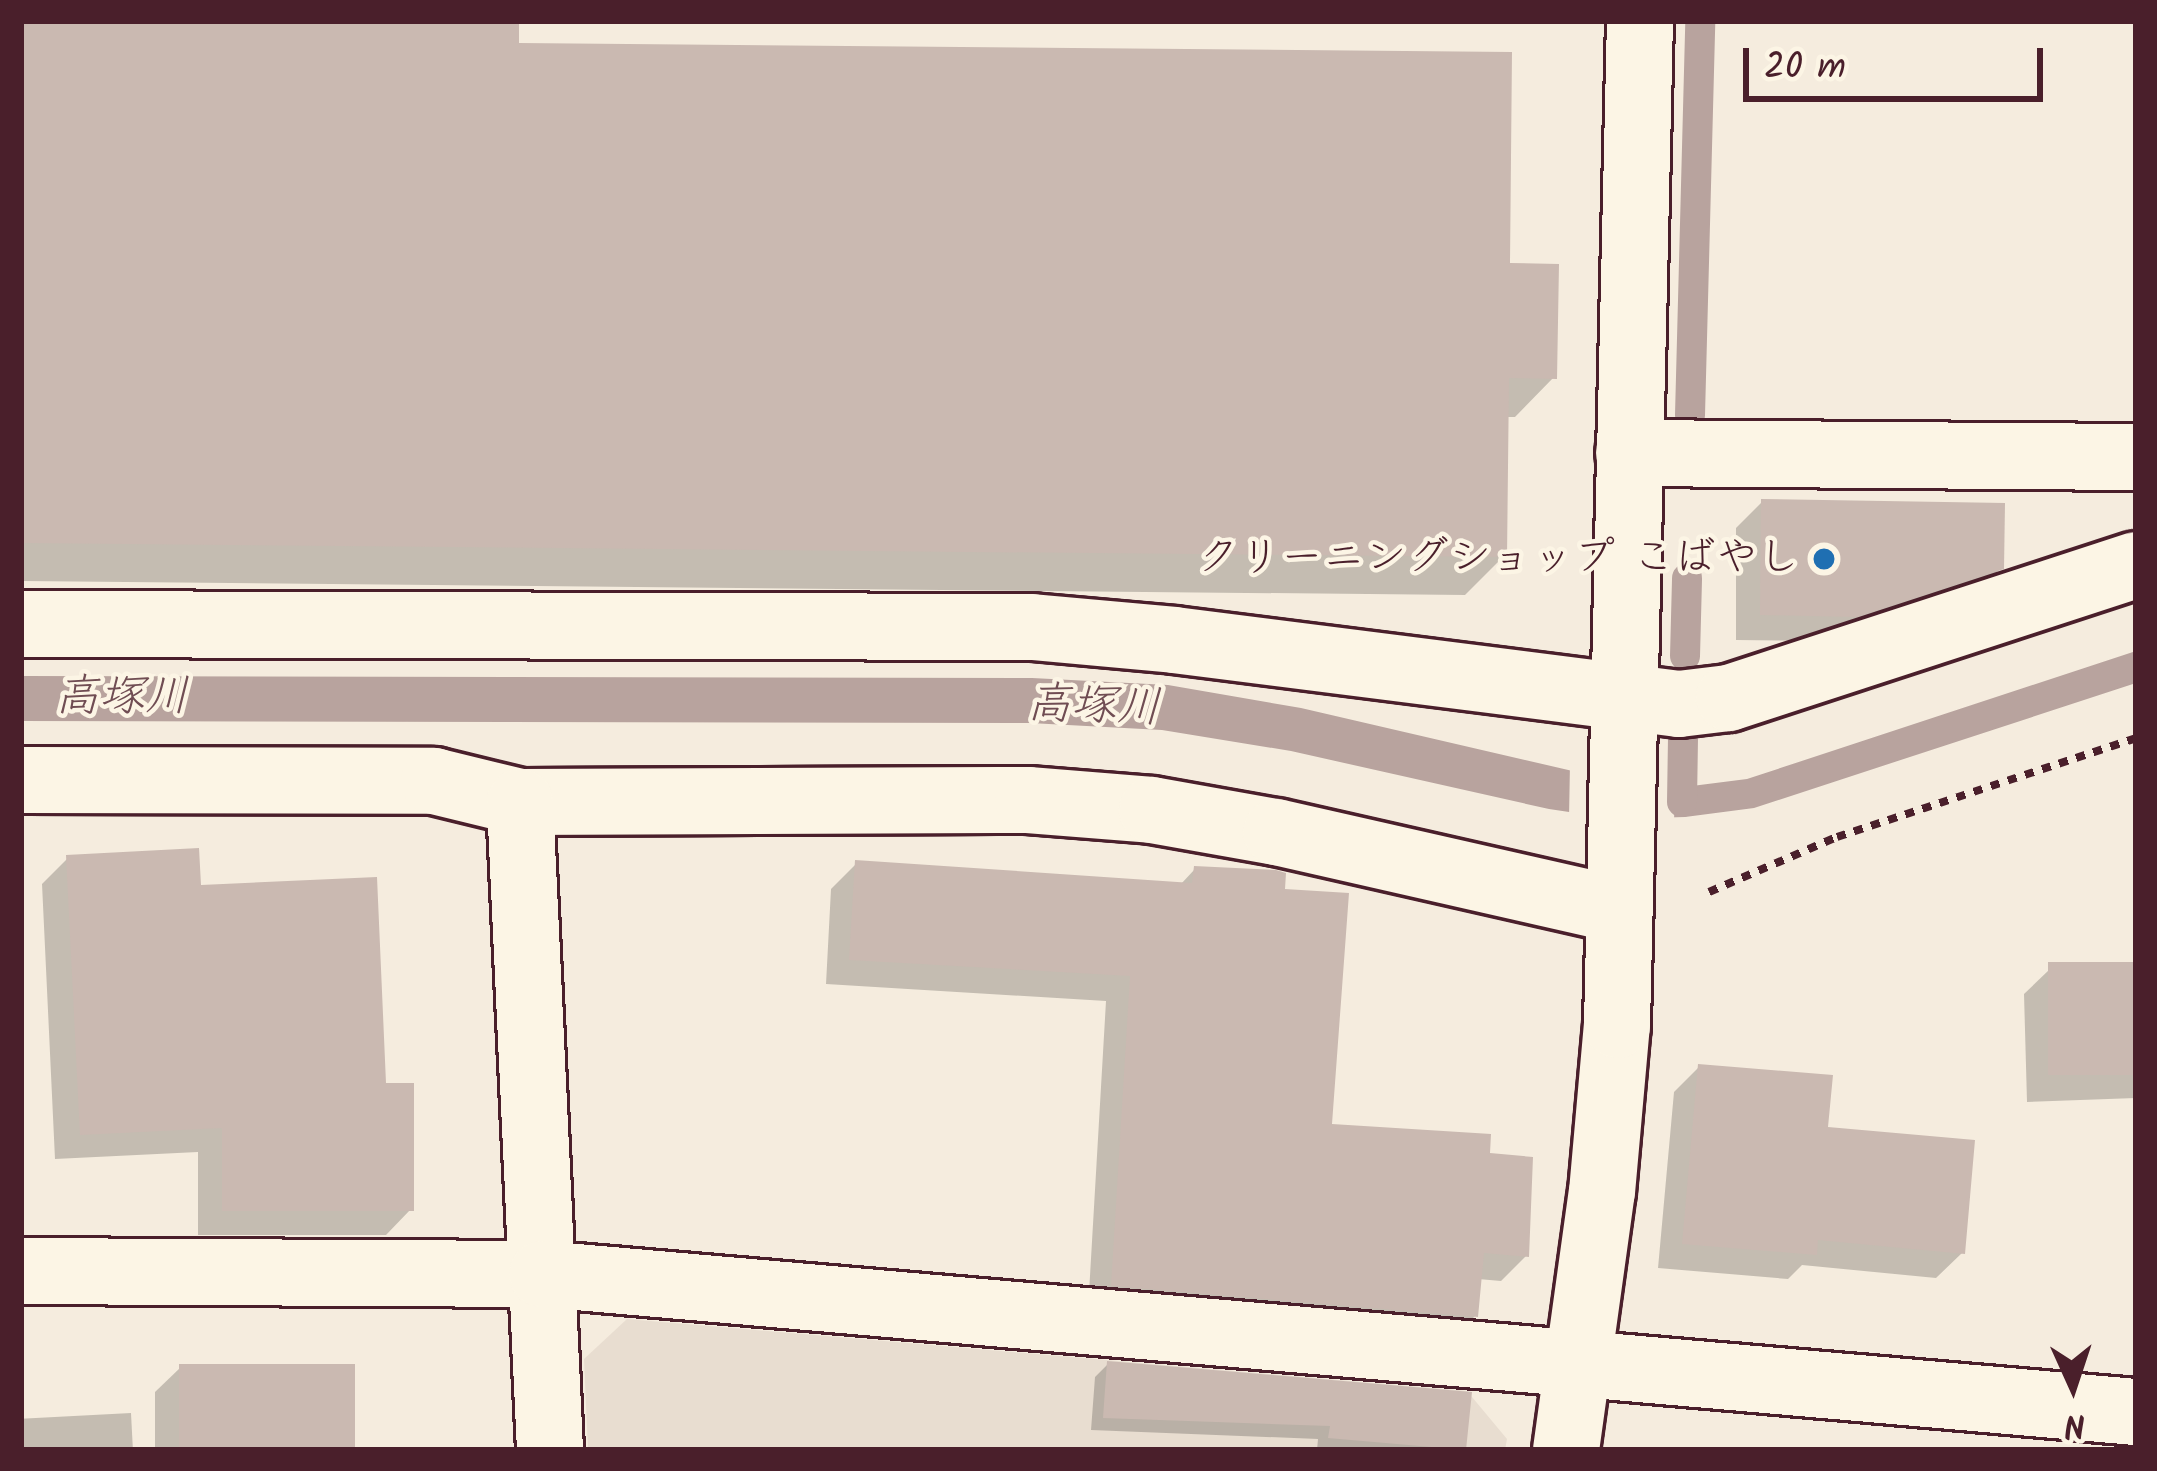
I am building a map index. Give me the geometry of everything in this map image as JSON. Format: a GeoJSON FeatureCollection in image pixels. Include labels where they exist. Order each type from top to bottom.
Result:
{"type":"FeatureCollection","features":[{"type":"Feature","properties":{"kind":"street"},"geometry":{"type":"LineString","coordinates":[[1566,1450],[1612,1108],[1640,21]]}},
{"type":"Feature","properties":{"kind":"street"},"geometry":{"type":"LineString","coordinates":[[1629,453],[2136,457]]}},
{"type":"Feature","properties":{"kind":"street"},"geometry":{"type":"LineString","coordinates":[[21,624],[1032,627],[1174,640],[1624,716],[1729,698],[2136,565]]}},
{"type":"Feature","properties":{"kind":"street"},"geometry":{"type":"LineString","coordinates":[[21,780],[434,781],[520,802],[1028,800],[1151,810],[1620,888]]}},
{"type":"Feature","properties":{"kind":"street"},"geometry":{"type":"LineString","coordinates":[[520,802],[550,1450]]}},
{"type":"Feature","properties":{"kind":"street"},"geometry":{"type":"LineString","coordinates":[[21,1271],[542,1274],[2136,1412]]}},
{"type":"Feature","properties":{"kind":"path"},"geometry":{"type":"LineString","coordinates":[[1620,888],[1690,900],[1837,837],[2136,738]]}},
{"type":"Feature","properties":{"kind":"shaded area"},"geometry":{"type":"Polygon","coordinates":[[[627,1319],[1467,1391],[1507,1439],[1505,1450],[588,1450],[584,1359],[627,1319]]]}},
{"type":"Feature","properties":{"kind":"water","name":"高塚川"},"geometry":{"type":"Polygon","coordinates":[[[2136,651],[2136,683],[1754,808],[1685,817],[1616,819],[1549,809],[1291,751],[1162,730],[1030,723],[21,721],[21,676],[1032,678],[1168,685],[1301,708],[1620,782],[1684,787],[1747,779],[2136,651]]]}},
{"type":"Feature","properties":{"kind":"pier"},"geometry":{"type":"Polygon","coordinates":[[[1570,763],[1621,776],[1675,780],[1674,823],[1615,825],[1569,818],[1570,763]]]}},
{"type":"Feature","properties":{"kind":"building"},"geometry":{"type":"Polygon","coordinates":[[[21,21],[519,21],[519,43],[1512,52],[1510,263],[1559,264],[1557,379],[1509,378],[1507,557],[21,543],[21,21]]]}},
{"type":"Feature","properties":{"kind":"building"},"geometry":{"type":"Polygon","coordinates":[[[1761,499],[2005,503],[2004,569],[1857,617],[1760,615],[1761,499]]]}},
{"type":"Feature","properties":{"kind":"building"},"geometry":{"type":"Polygon","coordinates":[[[199,848],[201,885],[377,877],[386,1083],[414,1083],[414,1211],[222,1211],[222,1128],[80,1135],[66,855],[199,848]]]}},
{"type":"Feature","properties":{"kind":"building"},"geometry":{"type":"Polygon","coordinates":[[[855,860],[1192,883],[1194,866],[1276,870],[1286,873],[1285,889],[1349,893],[1332,1124],[1491,1134],[1490,1153],[1533,1157],[1529,1257],[1484,1253],[1478,1317],[1111,1286],[1130,976],[849,960],[855,860]]]}},
{"type":"Feature","properties":{"kind":"building"},"geometry":{"type":"Polygon","coordinates":[[[2048,962],[2136,962],[2136,1075],[2048,1075],[2048,962]]]}},
{"type":"Feature","properties":{"kind":"building"},"geometry":{"type":"Polygon","coordinates":[[[1698,1064],[1833,1075],[1828,1127],[1975,1140],[1965,1254],[1818,1240],[1817,1255],[1682,1244],[1698,1064]]]}},
{"type":"Feature","properties":{"kind":"building"},"geometry":{"type":"Polygon","coordinates":[[[1107,1361],[1472,1392],[1466,1450],[1328,1438],[1330,1426],[1103,1418],[1107,1361]]]}},
{"type":"Feature","properties":{"kind":"building"},"geometry":{"type":"Polygon","coordinates":[[[179,1364],[355,1364],[355,1450],[179,1450],[179,1364]]]}},
{"type":"Feature","properties":{"kind":"waterway"},"geometry":{"type":"LineString","coordinates":[[1690,415],[1700,21]]}},
{"type":"Feature","properties":{"kind":"waterway"},"geometry":{"type":"LineString","coordinates":[[1685,656],[1687,578]]}},
{"type":"Feature","properties":{"kind":"waterway"},"geometry":{"type":"LineString","coordinates":[[1682,802],[1683,739]]}},
{"type":"Feature","properties":{"kind":"place","name":"クリーニングショップ こばやし"},"geometry":{"type":"Point","coordinates":[1824,559]}}]}
